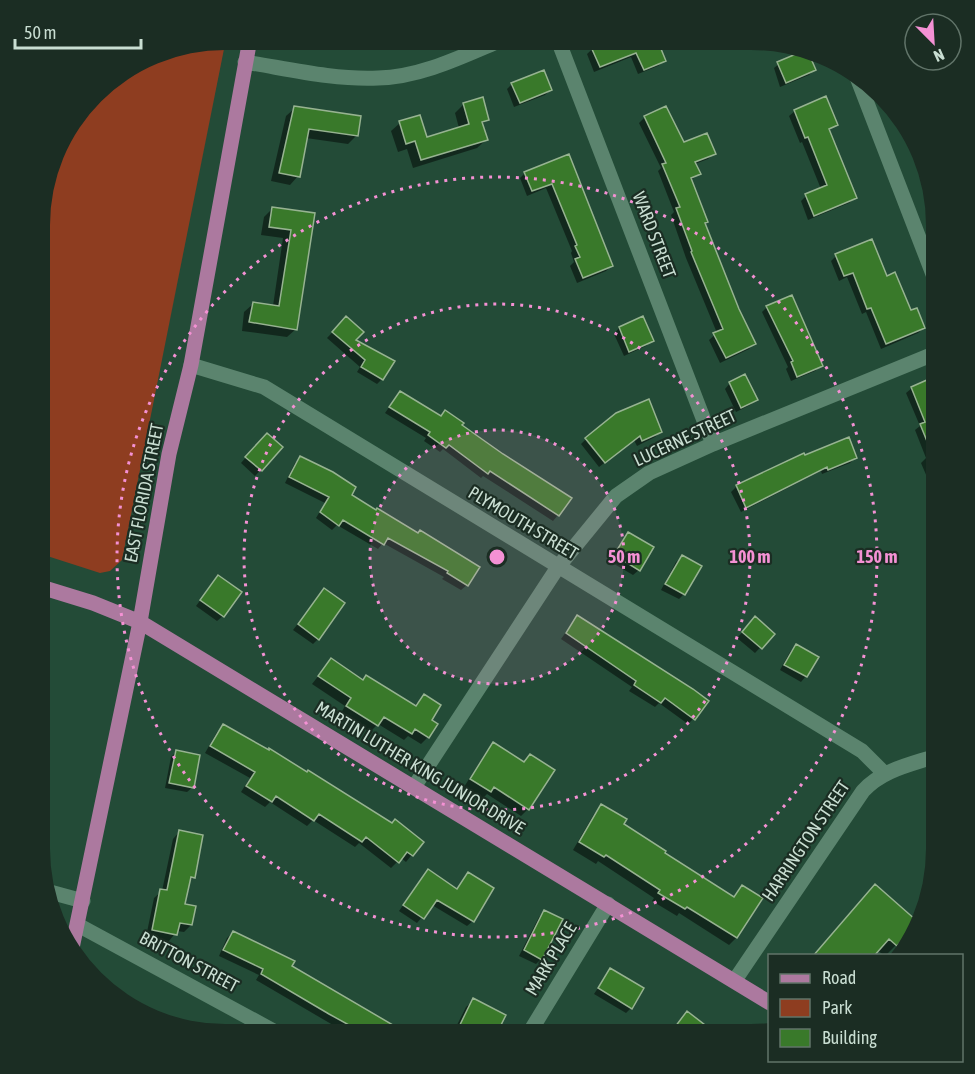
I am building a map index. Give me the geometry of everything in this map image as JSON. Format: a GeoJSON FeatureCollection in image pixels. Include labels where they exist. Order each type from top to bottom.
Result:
{"type":"FeatureCollection","features":[{"type":"Feature","properties":{"kind":"main road","name":"EAST FLORIDA STREET"},"geometry":{"type":"LineString","coordinates":[[74,939],[140,622],[169,454],[191,365],[248,50]]}},
{"type":"Feature","properties":{"kind":"main road","name":"MARTIN LUTHER KING JUNIOR DRIVE"},"geometry":{"type":"LineString","coordinates":[[50,590],[93,603],[140,622],[768,1002]]}},
{"type":"Feature","properties":{"kind":"street"},"geometry":{"type":"LineString","coordinates":[[245,62],[333,77],[380,78],[424,70],[475,50]]}},
{"type":"Feature","properties":{"kind":"street","name":"WARD STREET"},"geometry":{"type":"LineString","coordinates":[[562,50],[713,444]]}},
{"type":"Feature","properties":{"kind":"street"},"geometry":{"type":"LineString","coordinates":[[862,91],[925,253]]}},
{"type":"Feature","properties":{"kind":"street","name":"LUCERNE STREET"},"geometry":{"type":"LineString","coordinates":[[414,787],[558,567],[616,496],[649,473],[713,444],[925,357]]}},
{"type":"Feature","properties":{"kind":"street","name":"PLYMOUTH STREET"},"geometry":{"type":"LineString","coordinates":[[191,365],[264,387],[862,751],[884,773]]}},
{"type":"Feature","properties":{"kind":"street","name":"HARRINGTON STREET"},"geometry":{"type":"LineString","coordinates":[[735,980],[863,791],[884,773],[925,760]]}},
{"type":"Feature","properties":{"kind":"street"},"geometry":{"type":"LineString","coordinates":[[56,893],[82,901]]}},
{"type":"Feature","properties":{"kind":"street","name":"MARK PLACE"},"geometry":{"type":"LineString","coordinates":[[535,1024],[608,904]]}},
{"type":"Feature","properties":{"kind":"street","name":"BRITTON STREET"},"geometry":{"type":"LineString","coordinates":[[78,924],[261,1024]]}},
{"type":"Feature","properties":{"kind":"green space"},"geometry":{"type":"Polygon","coordinates":[[[224,50],[122,560],[110,571],[100,573],[50,557],[50,225],[55,179],[79,127],[109,93],[127,79],[179,55],[224,50]]]}},
{"type":"Feature","properties":{"kind":"building"},"geometry":{"type":"Polygon","coordinates":[[[592,50],[661,50],[666,61],[644,70],[636,53],[600,67],[592,50]]]}},
{"type":"Feature","properties":{"kind":"building"},"geometry":{"type":"Polygon","coordinates":[[[796,55],[812,61],[816,70],[786,83],[777,62],[796,55]]]}},
{"type":"Feature","properties":{"kind":"building"},"geometry":{"type":"Polygon","coordinates":[[[544,70],[552,90],[520,103],[511,83],[544,70]]]}},
{"type":"Feature","properties":{"kind":"building"},"geometry":{"type":"Polygon","coordinates":[[[826,96],[838,125],[829,129],[857,198],[814,216],[805,194],[827,185],[808,137],[805,138],[794,110],[826,96]]]}},
{"type":"Feature","properties":{"kind":"building"},"geometry":{"type":"Polygon","coordinates":[[[483,97],[489,120],[482,122],[488,140],[421,160],[415,141],[406,144],[399,121],[420,115],[427,137],[469,124],[463,103],[483,97]]]}},
{"type":"Feature","properties":{"kind":"building"},"geometry":{"type":"Polygon","coordinates":[[[294,106],[361,116],[358,136],[309,129],[300,177],[279,173],[294,106]]]}},
{"type":"Feature","properties":{"kind":"building"},"geometry":{"type":"Polygon","coordinates":[[[666,106],[684,142],[707,133],[716,154],[695,162],[701,174],[691,178],[708,222],[705,223],[739,309],[756,344],[726,358],[713,333],[723,329],[691,252],[676,208],[680,207],[662,164],[666,163],[644,116],[666,106]]]}},
{"type":"Feature","properties":{"kind":"building"},"geometry":{"type":"Polygon","coordinates":[[[569,154],[613,266],[583,278],[575,259],[580,257],[575,246],[577,245],[552,184],[532,191],[524,172],[569,154]]]}},
{"type":"Feature","properties":{"kind":"building"},"geometry":{"type":"Polygon","coordinates":[[[272,207],[315,213],[297,330],[249,322],[253,302],[279,306],[291,230],[269,227],[272,207]]]}},
{"type":"Feature","properties":{"kind":"building"},"geometry":{"type":"Polygon","coordinates":[[[872,239],[887,276],[895,272],[911,310],[917,308],[925,328],[886,344],[871,308],[867,309],[853,273],[844,276],[835,254],[872,239]]]}},
{"type":"Feature","properties":{"kind":"building"},"geometry":{"type":"Polygon","coordinates":[[[792,295],[823,366],[797,377],[791,362],[793,361],[766,306],[792,295]]]}},
{"type":"Feature","properties":{"kind":"building"},"geometry":{"type":"Polygon","coordinates":[[[346,316],[364,332],[356,340],[395,361],[383,380],[361,367],[365,360],[332,332],[346,316]]]}},
{"type":"Feature","properties":{"kind":"building"},"geometry":{"type":"Polygon","coordinates":[[[643,316],[654,341],[629,352],[619,327],[643,316]]]}},
{"type":"Feature","properties":{"kind":"building"},"geometry":{"type":"Polygon","coordinates":[[[745,374],[758,400],[741,408],[729,382],[745,374]]]}},
{"type":"Feature","properties":{"kind":"building"},"geometry":{"type":"Polygon","coordinates":[[[925,381],[925,422],[911,387],[925,381]]]}},
{"type":"Feature","properties":{"kind":"building"},"geometry":{"type":"Polygon","coordinates":[[[400,391],[441,416],[445,410],[503,454],[572,498],[559,516],[490,471],[488,474],[449,445],[446,448],[428,435],[430,432],[389,407],[400,391]]]}},
{"type":"Feature","properties":{"kind":"building"},"geometry":{"type":"Polygon","coordinates":[[[649,399],[662,432],[642,441],[640,436],[605,463],[585,438],[616,413],[649,399]]]}},
{"type":"Feature","properties":{"kind":"building"},"geometry":{"type":"Polygon","coordinates":[[[925,422],[925,436],[920,424],[925,422]]]}},
{"type":"Feature","properties":{"kind":"building"},"geometry":{"type":"Polygon","coordinates":[[[267,433],[283,447],[262,471],[245,457],[267,433]]]}},
{"type":"Feature","properties":{"kind":"building"},"geometry":{"type":"Polygon","coordinates":[[[849,437],[857,458],[828,470],[827,467],[746,508],[736,485],[804,453],[805,455],[849,437]]]}},
{"type":"Feature","properties":{"kind":"building"},"geometry":{"type":"Polygon","coordinates":[[[300,456],[333,472],[356,487],[352,495],[376,510],[377,508],[418,533],[420,530],[480,567],[468,586],[447,573],[448,571],[388,538],[384,545],[343,520],[339,526],[320,512],[329,497],[289,477],[300,456]]]}},
{"type":"Feature","properties":{"kind":"building"},"geometry":{"type":"Polygon","coordinates":[[[628,532],[654,547],[640,571],[614,555],[628,532]]]}},
{"type":"Feature","properties":{"kind":"building"},"geometry":{"type":"Polygon","coordinates":[[[682,555],[702,566],[685,595],[665,584],[682,555]]]}},
{"type":"Feature","properties":{"kind":"building"},"geometry":{"type":"Polygon","coordinates":[[[218,575],[242,592],[224,617],[200,600],[218,575]]]}},
{"type":"Feature","properties":{"kind":"building"},"geometry":{"type":"Polygon","coordinates":[[[324,588],[345,603],[319,640],[298,624],[324,588]]]}},
{"type":"Feature","properties":{"kind":"building"},"geometry":{"type":"Polygon","coordinates":[[[577,615],[709,701],[695,720],[665,698],[661,703],[634,685],[636,681],[566,633],[577,615]]]}},
{"type":"Feature","properties":{"kind":"building"},"geometry":{"type":"Polygon","coordinates":[[[755,616],[775,634],[762,649],[742,632],[755,616]]]}},
{"type":"Feature","properties":{"kind":"building"},"geometry":{"type":"Polygon","coordinates":[[[796,644],[819,657],[807,677],[784,665],[796,644]]]}},
{"type":"Feature","properties":{"kind":"building"},"geometry":{"type":"Polygon","coordinates":[[[331,658],[363,680],[366,675],[416,706],[424,694],[441,705],[432,720],[438,724],[429,738],[415,729],[412,734],[384,717],[378,726],[346,706],[351,698],[318,676],[331,658]]]}},
{"type":"Feature","properties":{"kind":"building"},"geometry":{"type":"Polygon","coordinates":[[[223,724],[269,750],[269,748],[307,772],[308,770],[392,823],[395,819],[424,842],[413,856],[407,852],[399,863],[366,837],[362,842],[319,814],[314,821],[276,796],[272,802],[246,786],[255,772],[210,746],[223,724]]]}},
{"type":"Feature","properties":{"kind":"building"},"geometry":{"type":"Polygon","coordinates":[[[493,742],[524,762],[530,754],[555,770],[529,810],[494,787],[491,792],[470,779],[493,742]]]}},
{"type":"Feature","properties":{"kind":"building"},"geometry":{"type":"Polygon","coordinates":[[[176,750],[200,755],[194,788],[169,783],[176,750]]]}},
{"type":"Feature","properties":{"kind":"building"},"geometry":{"type":"Polygon","coordinates":[[[601,804],[627,819],[624,824],[666,851],[665,853],[734,897],[742,885],[763,898],[737,938],[687,907],[685,909],[658,893],[660,890],[606,855],[604,857],[579,842],[601,804]]]}},
{"type":"Feature","properties":{"kind":"building"},"geometry":{"type":"Polygon","coordinates":[[[179,830],[203,835],[195,878],[191,877],[185,904],[196,906],[192,925],[180,923],[177,935],[152,930],[160,889],[167,890],[179,830]]]}},
{"type":"Feature","properties":{"kind":"building"},"geometry":{"type":"Polygon","coordinates":[[[428,869],[457,889],[468,872],[494,888],[474,922],[437,900],[424,919],[403,905],[428,869]]]}},
{"type":"Feature","properties":{"kind":"building"},"geometry":{"type":"Polygon","coordinates":[[[875,884],[912,916],[897,946],[889,939],[876,954],[815,954],[875,884]]]}},
{"type":"Feature","properties":{"kind":"building"},"geometry":{"type":"Polygon","coordinates":[[[544,910],[563,919],[542,960],[524,950],[544,910]]]}},
{"type":"Feature","properties":{"kind":"building"},"geometry":{"type":"Polygon","coordinates":[[[233,931],[295,961],[292,966],[391,1024],[347,1024],[261,974],[263,969],[223,950],[233,931]]]}},
{"type":"Feature","properties":{"kind":"building"},"geometry":{"type":"Polygon","coordinates":[[[610,968],[644,988],[632,1009],[598,988],[610,968]]]}},
{"type":"Feature","properties":{"kind":"building"},"geometry":{"type":"Polygon","coordinates":[[[473,998],[506,1015],[502,1024],[460,1024],[473,998]]]}},
{"type":"Feature","properties":{"kind":"building"},"geometry":{"type":"Polygon","coordinates":[[[687,1011],[704,1024],[677,1024],[687,1011]]]}}]}
